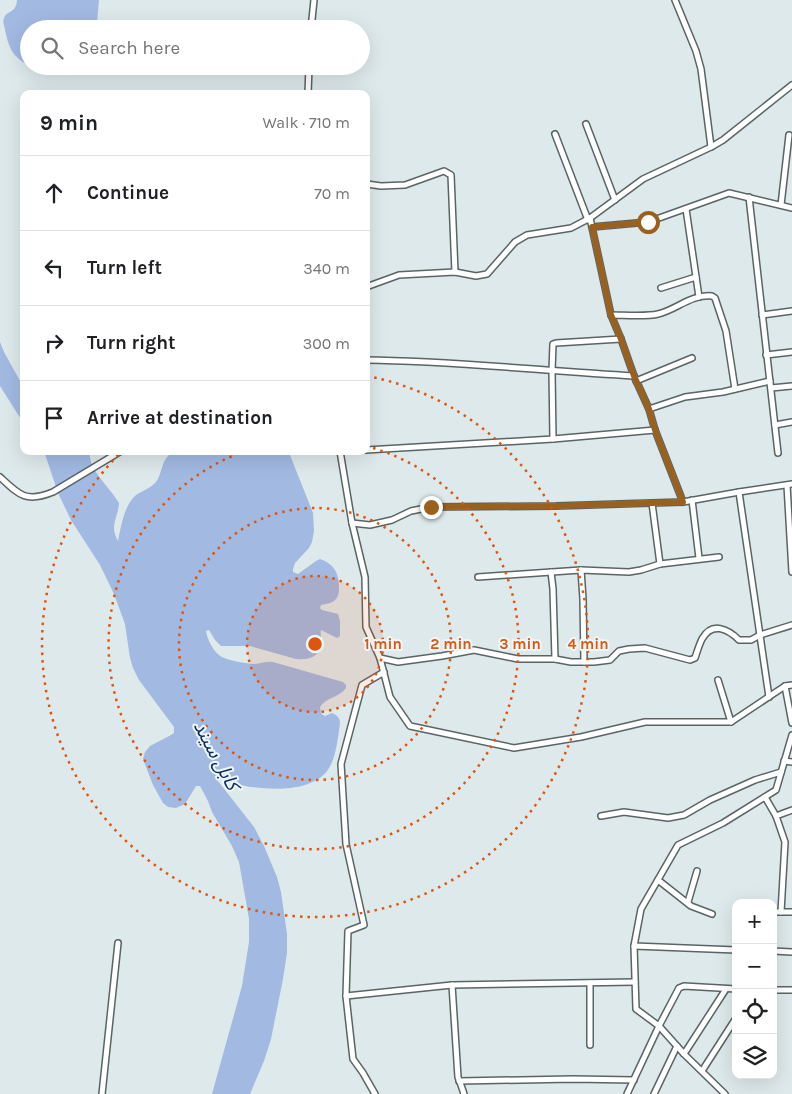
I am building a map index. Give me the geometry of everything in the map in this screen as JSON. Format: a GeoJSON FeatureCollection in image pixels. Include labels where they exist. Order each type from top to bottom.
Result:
{"type":"FeatureCollection","features":[{"type":"Feature","properties":{"kind":"street"},"geometry":{"type":"LineString","coordinates":[[312,20],[314,0]]}},
{"type":"Feature","properties":{"kind":"street"},"geometry":{"type":"LineString","coordinates":[[675,0],[696,51],[701,69],[710,147]]}},
{"type":"Feature","properties":{"kind":"street"},"geometry":{"type":"LineString","coordinates":[[308,90],[309,75]]}},
{"type":"Feature","properties":{"kind":"street"},"geometry":{"type":"LineString","coordinates":[[370,286],[399,275],[455,272],[476,276],[487,274],[515,242],[526,235],[571,228],[589,219],[643,179],[723,140],[792,85]]}},
{"type":"Feature","properties":{"kind":"street"},"geometry":{"type":"LineString","coordinates":[[586,124],[615,200]]}},
{"type":"Feature","properties":{"kind":"street"},"geometry":{"type":"LineString","coordinates":[[555,134],[592,227],[611,315],[635,379],[649,409],[655,430],[683,502]]}},
{"type":"Feature","properties":{"kind":"street"},"geometry":{"type":"LineString","coordinates":[[781,205],[789,135]]}},
{"type":"Feature","properties":{"kind":"street"},"geometry":{"type":"LineString","coordinates":[[370,184],[381,186],[405,185],[444,171],[451,174],[455,272]]}},
{"type":"Feature","properties":{"kind":"street"},"geometry":{"type":"LineString","coordinates":[[592,227],[648,222],[729,193],[792,208]]}},
{"type":"Feature","properties":{"kind":"street"},"geometry":{"type":"LineString","coordinates":[[749,197],[778,453]]}},
{"type":"Feature","properties":{"kind":"street"},"geometry":{"type":"LineString","coordinates":[[686,208],[699,297]]}},
{"type":"Feature","properties":{"kind":"street"},"geometry":{"type":"LineString","coordinates":[[661,288],[696,277]]}},
{"type":"Feature","properties":{"kind":"street"},"geometry":{"type":"LineString","coordinates":[[611,315],[658,314],[682,303],[710,295],[715,298],[726,331],[736,389]]}},
{"type":"Feature","properties":{"kind":"street"},"geometry":{"type":"LineString","coordinates":[[762,315],[792,310]]}},
{"type":"Feature","properties":{"kind":"street"},"geometry":{"type":"LineString","coordinates":[[553,439],[552,371],[554,343],[621,339]]}},
{"type":"Feature","properties":{"kind":"street"},"geometry":{"type":"LineString","coordinates":[[766,355],[792,352]]}},
{"type":"Feature","properties":{"kind":"street"},"geometry":{"type":"LineString","coordinates":[[370,360],[421,361],[635,379],[692,358]]}},
{"type":"Feature","properties":{"kind":"street"},"geometry":{"type":"LineString","coordinates":[[649,409],[686,397],[723,392],[770,381]]}},
{"type":"Feature","properties":{"kind":"street"},"geometry":{"type":"LineString","coordinates":[[771,388],[792,386]]}},
{"type":"Feature","properties":{"kind":"street"},"geometry":{"type":"LineString","coordinates":[[775,425],[792,422]]}},
{"type":"Feature","properties":{"kind":"street"},"geometry":{"type":"LineString","coordinates":[[370,450],[553,439],[655,430]]}},
{"type":"Feature","properties":{"kind":"street"},"geometry":{"type":"LineString","coordinates":[[0,477],[17,493],[28,497],[41,497],[53,492],[115,455]]}},
{"type":"Feature","properties":{"kind":"street"},"geometry":{"type":"LineString","coordinates":[[341,455],[352,524],[365,577],[366,628],[380,658],[390,697],[410,726],[514,748],[581,737],[645,722],[731,722],[784,686],[792,685]]}},
{"type":"Feature","properties":{"kind":"street"},"geometry":{"type":"LineString","coordinates":[[352,524],[370,525],[392,520],[411,511],[431,507],[683,502],[790,485],[792,572]]}},
{"type":"Feature","properties":{"kind":"street"},"geometry":{"type":"LineString","coordinates":[[739,492],[769,696]]}},
{"type":"Feature","properties":{"kind":"street"},"geometry":{"type":"LineString","coordinates":[[692,500],[700,558]]}},
{"type":"Feature","properties":{"kind":"street"},"geometry":{"type":"LineString","coordinates":[[652,503],[660,564]]}},
{"type":"Feature","properties":{"kind":"street"},"geometry":{"type":"LineString","coordinates":[[478,577],[581,570],[629,572],[660,564],[719,557]]}},
{"type":"Feature","properties":{"kind":"street"},"geometry":{"type":"LineString","coordinates":[[581,570],[584,662]]}},
{"type":"Feature","properties":{"kind":"street"},"geometry":{"type":"LineString","coordinates":[[551,572],[555,659]]}},
{"type":"Feature","properties":{"kind":"street"},"geometry":{"type":"LineString","coordinates":[[380,658],[398,662],[474,650],[518,659],[555,659],[584,662],[610,660],[620,651],[645,648],[690,660],[695,658],[703,638],[710,630],[719,628],[730,632],[739,640],[751,640],[760,635],[792,625]]}},
{"type":"Feature","properties":{"kind":"street"},"geometry":{"type":"LineString","coordinates":[[375,1094],[364,1073],[353,1059],[346,996],[348,931],[364,925],[346,844],[341,764],[362,685],[384,672]]}},
{"type":"Feature","properties":{"kind":"street"},"geometry":{"type":"LineString","coordinates":[[718,680],[731,722]]}},
{"type":"Feature","properties":{"kind":"street"},"geometry":{"type":"LineString","coordinates":[[784,686],[792,723]]}},
{"type":"Feature","properties":{"kind":"street"},"geometry":{"type":"LineString","coordinates":[[725,1094],[684,1054],[659,1026],[636,1008],[634,946],[640,909],[678,845],[723,823],[776,790],[792,735]]}},
{"type":"Feature","properties":{"kind":"street"},"geometry":{"type":"LineString","coordinates":[[784,761],[792,762]]}},
{"type":"Feature","properties":{"kind":"street"},"geometry":{"type":"LineString","coordinates":[[601,816],[624,812],[668,818],[684,815],[710,800],[755,780],[781,772]]}},
{"type":"Feature","properties":{"kind":"street"},"geometry":{"type":"LineString","coordinates":[[765,796],[776,816],[785,842],[781,912]]}},
{"type":"Feature","properties":{"kind":"street"},"geometry":{"type":"LineString","coordinates":[[776,816],[792,810]]}},
{"type":"Feature","properties":{"kind":"street"},"geometry":{"type":"LineString","coordinates":[[785,842],[792,842]]}},
{"type":"Feature","properties":{"kind":"street"},"geometry":{"type":"LineString","coordinates":[[688,902],[697,871]]}},
{"type":"Feature","properties":{"kind":"street"},"geometry":{"type":"LineString","coordinates":[[658,880],[691,906],[712,914]]}},
{"type":"Feature","properties":{"kind":"street"},"geometry":{"type":"LineString","coordinates":[[777,912],[792,912]]}},
{"type":"Feature","properties":{"kind":"street"},"geometry":{"type":"LineString","coordinates":[[102,1094],[118,943]]}},
{"type":"Feature","properties":{"kind":"street"},"geometry":{"type":"LineString","coordinates":[[634,946],[732,950]]}},
{"type":"Feature","properties":{"kind":"street"},"geometry":{"type":"LineString","coordinates":[[777,951],[792,952]]}},
{"type":"Feature","properties":{"kind":"street"},"geometry":{"type":"LineString","coordinates":[[346,996],[452,985],[635,982]]}},
{"type":"Feature","properties":{"kind":"street"},"geometry":{"type":"LineString","coordinates":[[590,983],[590,1045]]}},
{"type":"Feature","properties":{"kind":"street"},"geometry":{"type":"LineString","coordinates":[[452,985],[459,1081],[464,1094]]}},
{"type":"Feature","properties":{"kind":"street"},"geometry":{"type":"LineString","coordinates":[[628,1094],[659,1026],[679,988],[681,986],[732,989]]}},
{"type":"Feature","properties":{"kind":"street"},"geometry":{"type":"LineString","coordinates":[[684,1054],[726,989]]}},
{"type":"Feature","properties":{"kind":"street"},"geometry":{"type":"LineString","coordinates":[[777,990],[792,990]]}},
{"type":"Feature","properties":{"kind":"street"},"geometry":{"type":"LineString","coordinates":[[702,1071],[732,1024]]}},
{"type":"Feature","properties":{"kind":"street"},"geometry":{"type":"LineString","coordinates":[[654,1094],[677,1046]]}},
{"type":"Feature","properties":{"kind":"street"},"geometry":{"type":"LineString","coordinates":[[459,1081],[573,1078],[634,1080]]}},
{"type":"Feature","properties":{"kind":"water"},"geometry":{"type":"Polygon","coordinates":[[[17,0],[99,0],[97,20],[20,20],[20,59],[12,51],[3,23],[5,16],[15,8],[17,0]]]}},
{"type":"Feature","properties":{"kind":"water"},"geometry":{"type":"Polygon","coordinates":[[[0,342],[20,381],[20,418],[0,386],[0,342]]]}},
{"type":"Feature","properties":{"kind":"water","name":"کابل سيند"},"geometry":{"type":"Polygon","coordinates":[[[45,455],[90,455],[92,465],[119,503],[114,526],[118,541],[129,504],[136,495],[156,482],[164,461],[169,455],[290,455],[313,513],[314,531],[309,548],[295,563],[293,572],[298,574],[320,559],[332,566],[338,577],[339,590],[337,598],[321,605],[320,608],[338,614],[340,636],[337,638],[321,630],[321,647],[317,654],[311,658],[296,659],[250,646],[221,646],[209,630],[206,631],[209,642],[214,649],[219,655],[226,658],[253,664],[273,662],[343,682],[346,685],[346,688],[340,694],[326,701],[320,707],[323,715],[332,713],[339,718],[340,723],[333,761],[319,779],[295,787],[268,789],[229,782],[214,776],[254,827],[264,846],[281,892],[287,934],[287,953],[271,1039],[250,1094],[212,1094],[242,986],[249,942],[249,919],[239,862],[200,786],[196,786],[185,804],[176,808],[168,807],[163,803],[153,785],[143,759],[145,752],[150,746],[174,733],[174,727],[139,680],[133,668],[125,624],[114,594],[100,565],[71,520],[58,493],[45,455]]]}},
{"type":"Feature","properties":{"kind":"route"},"geometry":{"type":"LineString","coordinates":[[431,507],[683,502],[655,430],[649,409],[634,376],[611,315],[592,227],[648,222]]}}]}
